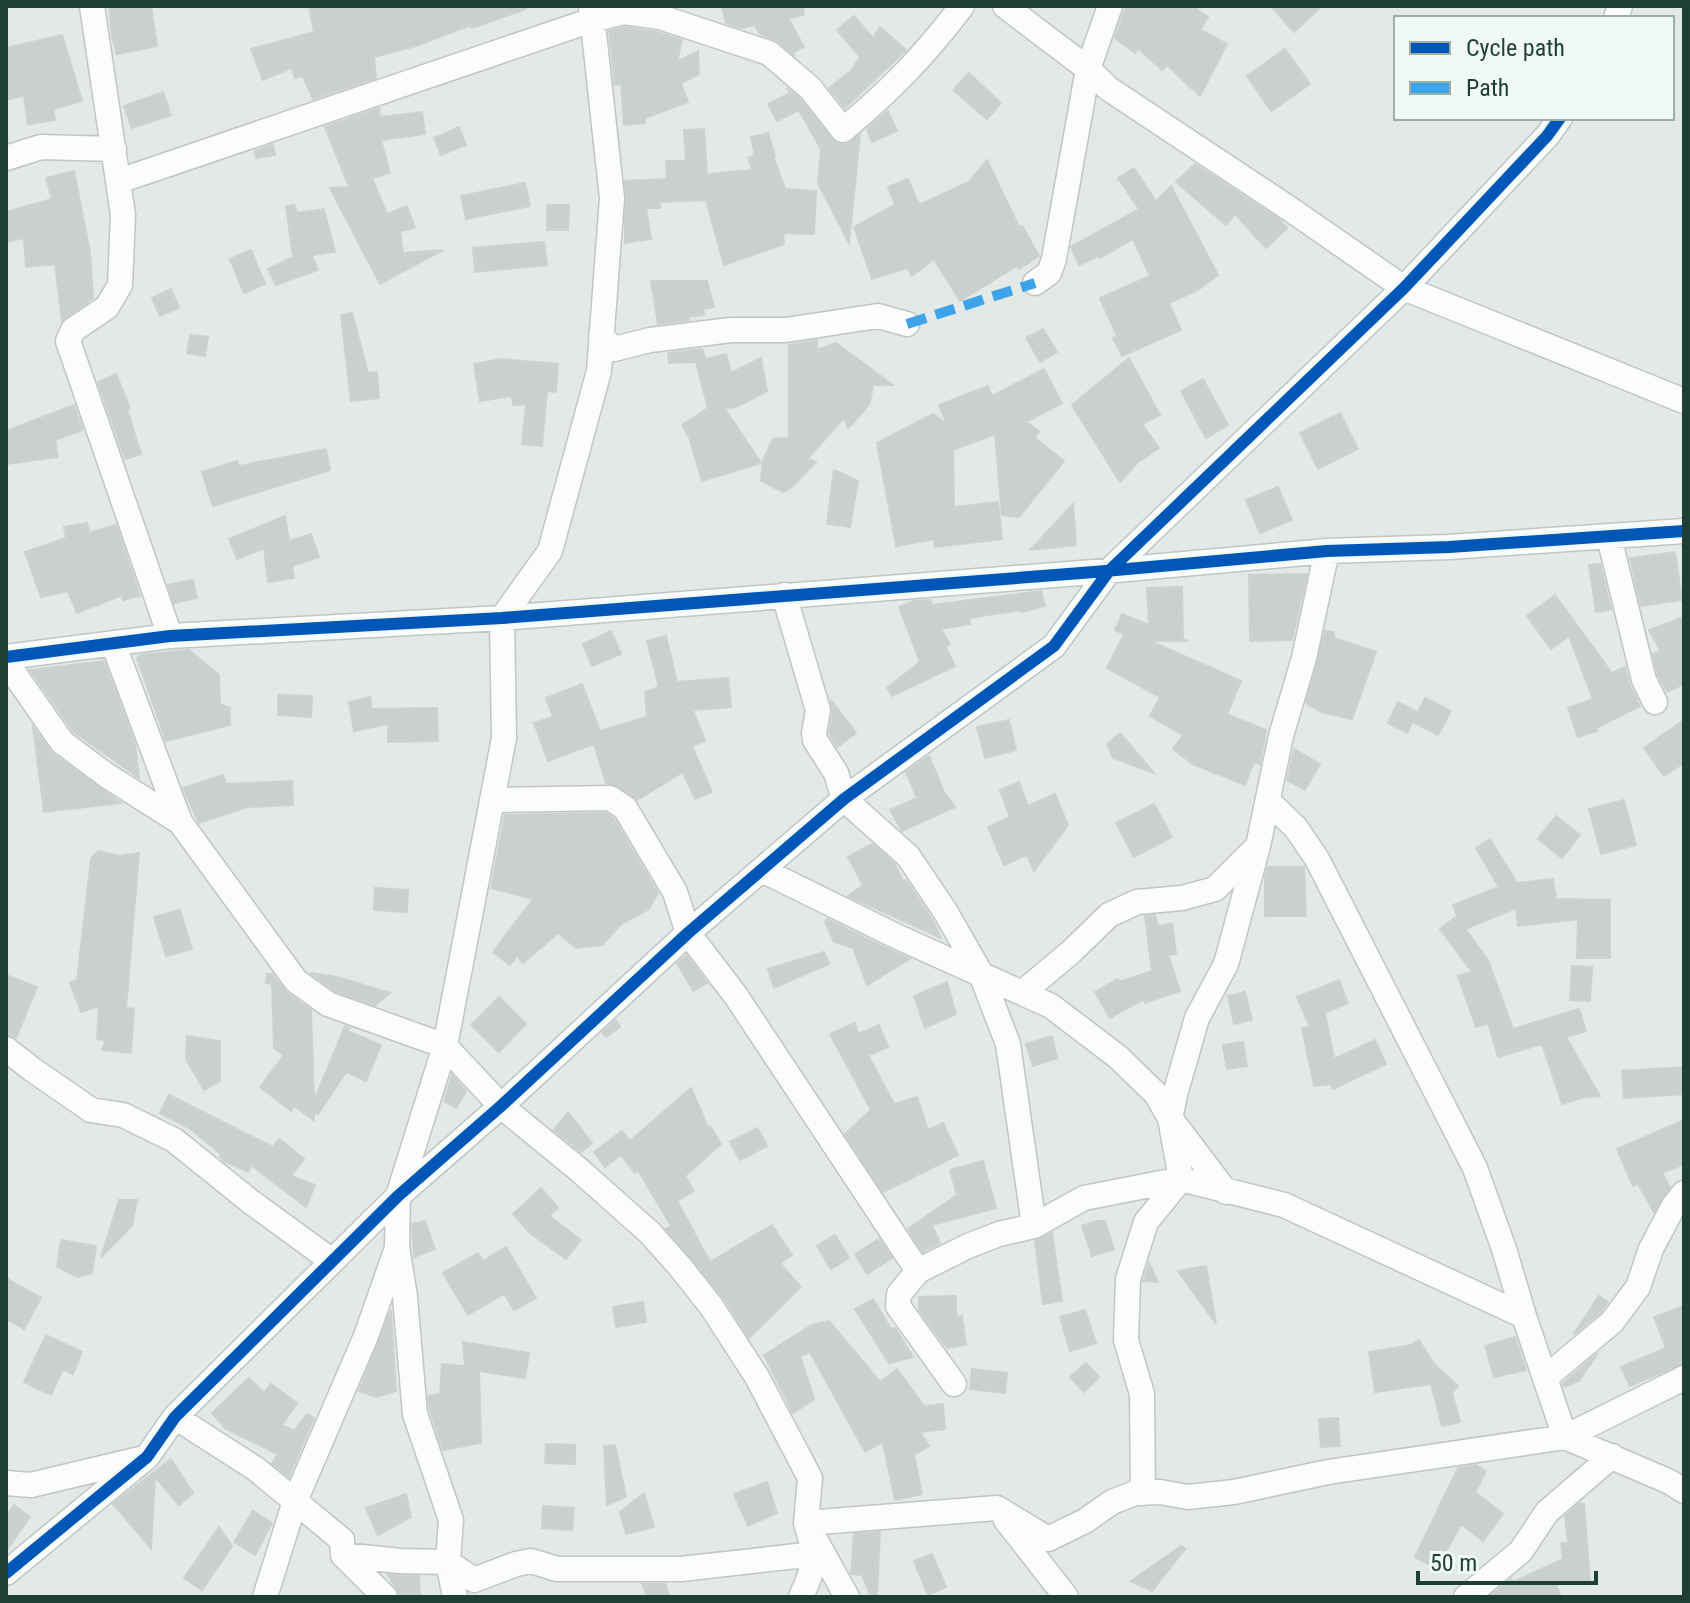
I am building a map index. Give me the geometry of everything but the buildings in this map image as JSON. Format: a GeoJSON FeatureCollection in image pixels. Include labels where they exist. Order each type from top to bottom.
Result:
{"type":"FeatureCollection","features":[{"type":"Feature","properties":{"kind":"street"},"geometry":{"type":"LineString","coordinates":[[92,6],[123,215],[120,285],[107,307],[73,330],[68,341],[170,636]]}},
{"type":"Feature","properties":{"kind":"street"},"geometry":{"type":"LineString","coordinates":[[119,181],[592,13],[624,12],[660,17],[769,53],[810,88],[843,130],[885,95],[926,53],[962,6]]}},
{"type":"Feature","properties":{"kind":"street"},"geometry":{"type":"LineString","coordinates":[[1005,6],[1088,69],[1109,89],[1404,288],[1684,401]]}},
{"type":"Feature","properties":{"kind":"street"},"geometry":{"type":"LineString","coordinates":[[1035,283],[1049,273],[1054,259],[1088,69],[1110,6]]}},
{"type":"Feature","properties":{"kind":"street"},"geometry":{"type":"LineString","coordinates":[[455,1597],[448,1562],[451,1520],[415,1414],[405,1297],[397,1246],[398,1196],[445,1046],[504,738],[502,618],[550,551],[599,371],[612,198],[592,13]]}},
{"type":"Feature","properties":{"kind":"street"},"geometry":{"type":"LineString","coordinates":[[6,1573],[147,1457],[175,1417],[398,1196],[501,1106],[688,933],[844,799],[1054,646],[1109,571],[1404,288],[1559,120]]}},
{"type":"Feature","properties":{"kind":"street"},"geometry":{"type":"LineString","coordinates":[[6,158],[41,147],[114,149]]}},
{"type":"Feature","properties":{"kind":"street"},"geometry":{"type":"LineString","coordinates":[[601,336],[614,349],[650,340],[731,330],[786,330],[878,316],[907,324]]}},
{"type":"Feature","properties":{"kind":"street"},"geometry":{"type":"LineString","coordinates":[[180,822],[106,775],[62,742],[6,659],[170,636],[502,618],[1327,551],[1449,547],[1684,531]]}},
{"type":"Feature","properties":{"kind":"street"},"geometry":{"type":"LineString","coordinates":[[1609,537],[1644,680],[1655,702]]}},
{"type":"Feature","properties":{"kind":"street"},"geometry":{"type":"LineString","coordinates":[[1143,1493],[1142,1394],[1126,1340],[1128,1279],[1146,1222],[1181,1179],[1170,1118],[1197,1018],[1226,964],[1258,846],[1281,736],[1304,658],[1327,551]]}},
{"type":"Feature","properties":{"kind":"street"},"geometry":{"type":"LineString","coordinates":[[784,595],[818,710],[815,740],[836,773],[844,799],[908,856],[945,911],[981,974],[1008,1044],[1034,1226]]}},
{"type":"Feature","properties":{"kind":"street"},"geometry":{"type":"LineString","coordinates":[[113,643],[180,822],[296,981],[328,1004],[445,1046],[501,1106],[650,1233],[711,1306],[757,1377],[810,1478],[806,1523],[815,1554],[801,1597]]}},
{"type":"Feature","properties":{"kind":"street"},"geometry":{"type":"LineString","coordinates":[[492,800],[610,798],[625,808],[675,892],[688,933],[736,996],[918,1271]]}},
{"type":"Feature","properties":{"kind":"street"},"geometry":{"type":"LineString","coordinates":[[1268,801],[1296,828],[1317,859],[1475,1168],[1565,1437],[1670,1482],[1684,1491]]}},
{"type":"Feature","properties":{"kind":"street"},"geometry":{"type":"LineString","coordinates":[[1022,993],[1109,915],[1137,902],[1182,898],[1215,889],[1258,846]]}},
{"type":"Feature","properties":{"kind":"street"},"geometry":{"type":"LineString","coordinates":[[762,870],[898,937],[1051,1006],[1118,1057],[1156,1094],[1170,1118],[1226,1192]]}},
{"type":"Feature","properties":{"kind":"street"},"geometry":{"type":"LineString","coordinates":[[6,1049],[91,1110],[123,1115],[174,1140],[251,1202],[332,1261]]}},
{"type":"Feature","properties":{"kind":"street"},"geometry":{"type":"LineString","coordinates":[[954,1384],[898,1306],[899,1294],[918,1271],[978,1242],[1034,1226],[1084,1198],[1181,1179],[1284,1205],[1524,1316]]}},
{"type":"Feature","properties":{"kind":"street"},"geometry":{"type":"LineString","coordinates":[[1545,1378],[1612,1322],[1638,1287],[1658,1235],[1684,1193]]}},
{"type":"Feature","properties":{"kind":"street"},"geometry":{"type":"LineString","coordinates":[[265,1597],[295,1501],[366,1336],[397,1246]]}},
{"type":"Feature","properties":{"kind":"street"},"geometry":{"type":"LineString","coordinates":[[806,1523],[997,1508],[1048,1539],[1085,1521],[1112,1502],[1135,1493],[1188,1497],[1234,1492],[1328,1472],[1565,1437],[1684,1378]]}},
{"type":"Feature","properties":{"kind":"street"},"geometry":{"type":"LineString","coordinates":[[175,1417],[256,1469],[342,1540],[343,1555],[385,1597]]}},
{"type":"Feature","properties":{"kind":"street"},"geometry":{"type":"LineString","coordinates":[[1466,1597],[1521,1551],[1547,1512],[1612,1456]]}},
{"type":"Feature","properties":{"kind":"street"},"geometry":{"type":"LineString","coordinates":[[6,1483],[31,1485],[147,1457]]}},
{"type":"Feature","properties":{"kind":"street"},"geometry":{"type":"LineString","coordinates":[[997,1508],[1066,1597]]}},
{"type":"Feature","properties":{"kind":"street"},"geometry":{"type":"LineString","coordinates":[[806,1523],[847,1597]]}},
{"type":"Feature","properties":{"kind":"street"},"geometry":{"type":"LineString","coordinates":[[343,1555],[448,1562],[474,1580],[507,1566],[531,1561],[557,1569],[681,1569],[815,1554]]}},
{"type":"Feature","properties":{"kind":"marked path"},"geometry":{"type":"LineString","coordinates":[[907,324],[1035,283]]}},
{"type":"Feature","properties":{"kind":"cycle path"},"geometry":{"type":"LineString","coordinates":[[6,1573],[147,1457],[175,1417],[398,1196],[501,1106],[688,933],[844,799],[1054,646],[1109,571],[1404,288],[1559,120]]}},
{"type":"Feature","properties":{"kind":"cycle path"},"geometry":{"type":"LineString","coordinates":[[6,657],[170,636],[502,618],[1327,551],[1449,547],[1684,531]]}}]}
